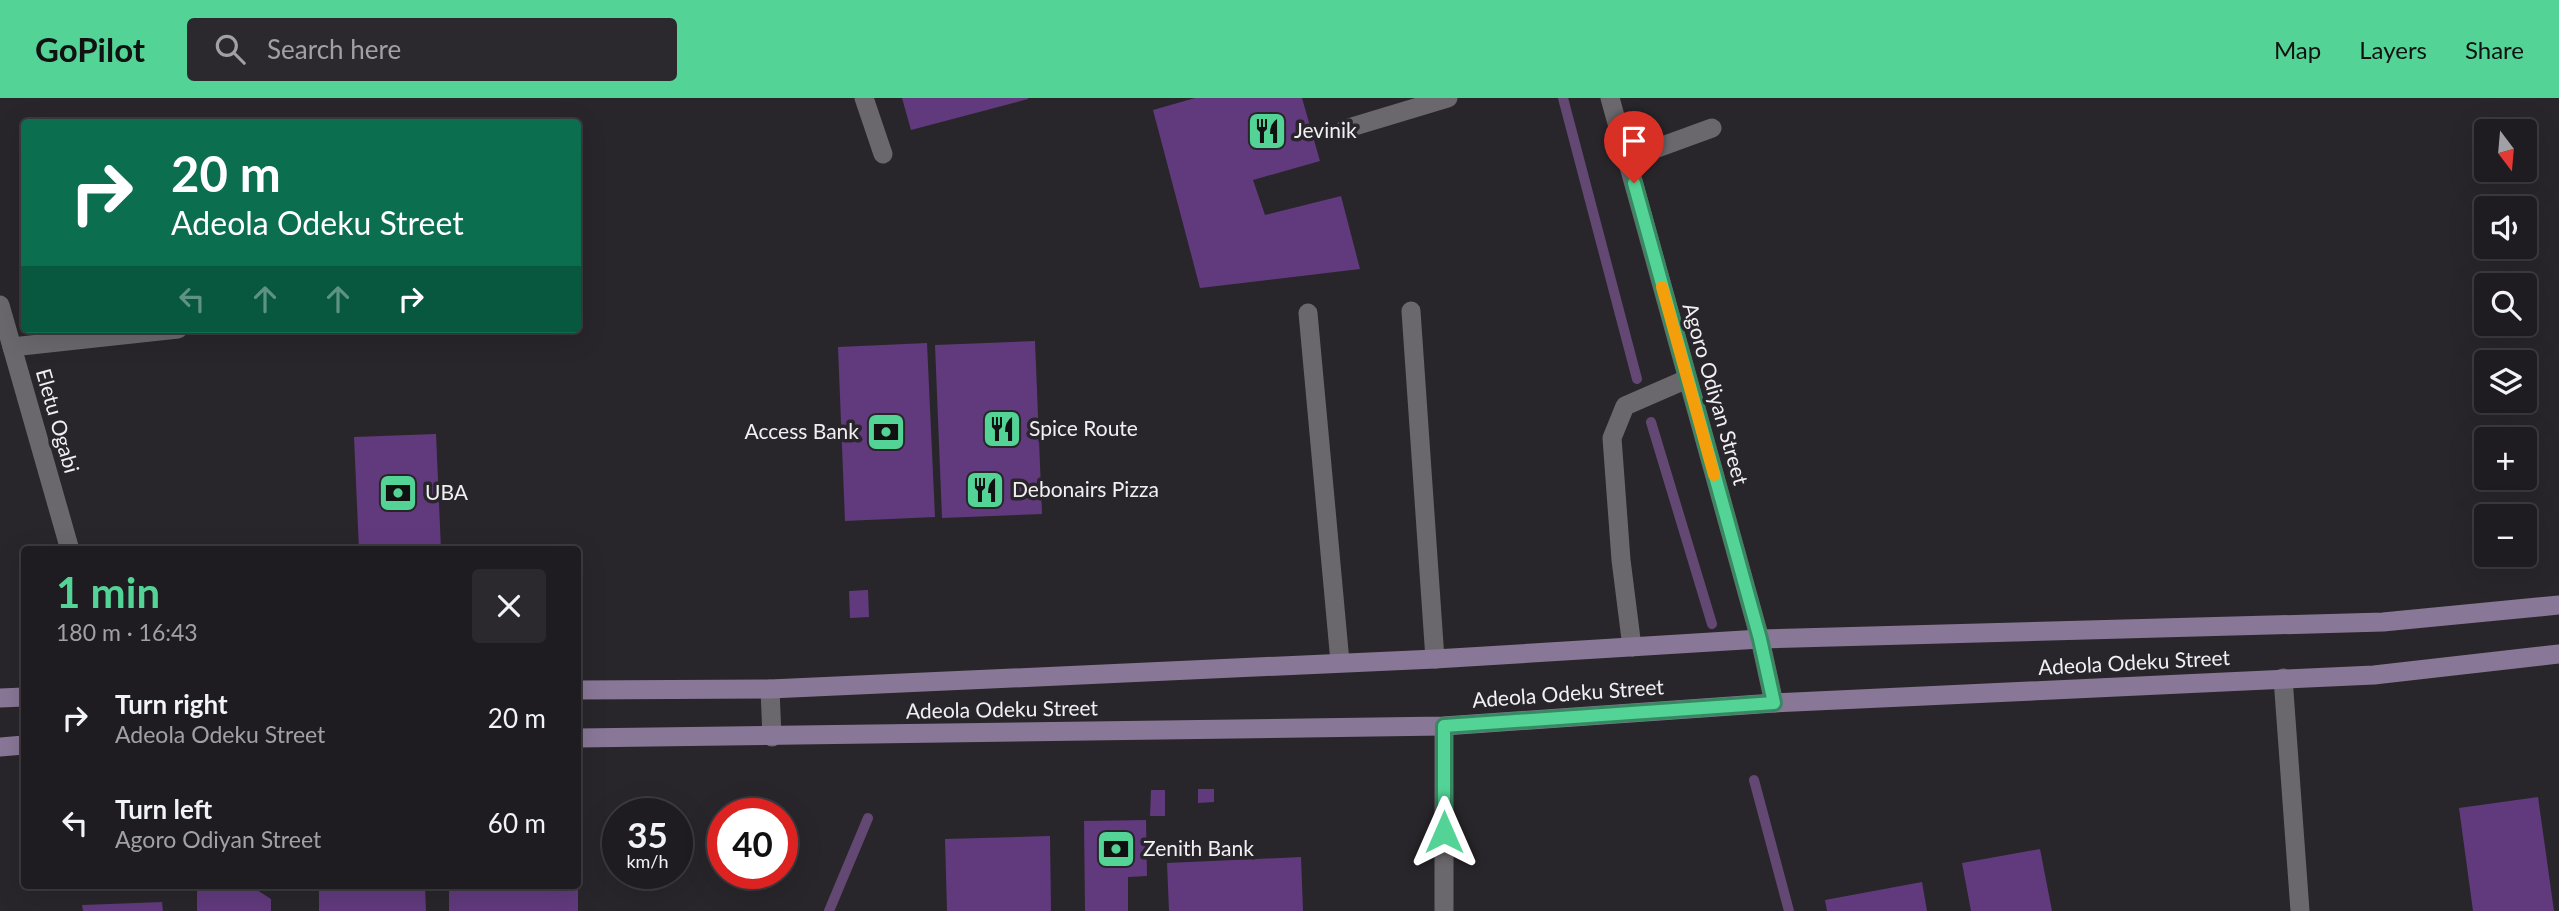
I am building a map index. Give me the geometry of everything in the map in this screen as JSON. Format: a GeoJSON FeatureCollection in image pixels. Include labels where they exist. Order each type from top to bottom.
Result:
{"type":"FeatureCollection","features":[{"type":"Feature","properties":{"kind":"main road","name":"Adeola Odeku Street"},"geometry":{"type":"LineString","coordinates":[[581,690],[770,689],[1435,659],[1760,639],[2383,622],[2559,605]]}},
{"type":"Feature","properties":{"kind":"main road","name":"Adeola Odeku Street"},"geometry":{"type":"LineString","coordinates":[[581,738],[1444,726],[1774,703],[2374,675],[2559,654]]}},
{"type":"Feature","properties":{"kind":"main road"},"geometry":{"type":"LineString","coordinates":[[0,698],[21,697]]}},
{"type":"Feature","properties":{"kind":"main road"},"geometry":{"type":"LineString","coordinates":[[0,747],[21,745]]}},
{"type":"Feature","properties":{"kind":"street"},"geometry":{"type":"LineString","coordinates":[[864,98],[883,154]]}},
{"type":"Feature","properties":{"kind":"street"},"geometry":{"type":"LineString","coordinates":[[1345,129],[1448,98]]}},
{"type":"Feature","properties":{"kind":"street","name":"Agoro Odiyan Street"},"geometry":{"type":"LineString","coordinates":[[1610,98],[1760,639],[1774,703]]}},
{"type":"Feature","properties":{"kind":"street"},"geometry":{"type":"LineString","coordinates":[[1627,159],[1712,128]]}},
{"type":"Feature","properties":{"kind":"street","name":"Eletu Ogabi"},"geometry":{"type":"LineString","coordinates":[[0,305],[69,546]]}},
{"type":"Feature","properties":{"kind":"street"},"geometry":{"type":"LineString","coordinates":[[1411,311],[1435,659]]}},
{"type":"Feature","properties":{"kind":"street"},"geometry":{"type":"LineString","coordinates":[[1308,313],[1340,662]]}},
{"type":"Feature","properties":{"kind":"street"},"geometry":{"type":"LineString","coordinates":[[12,347],[141,333]]}},
{"type":"Feature","properties":{"kind":"street"},"geometry":{"type":"LineString","coordinates":[[1632,647],[1621,560],[1612,438],[1625,407],[1687,379]]}},
{"type":"Feature","properties":{"kind":"street"},"geometry":{"type":"LineString","coordinates":[[2283,678],[2300,911]]}},
{"type":"Feature","properties":{"kind":"street"},"geometry":{"type":"LineString","coordinates":[[770,689],[772,737]]}},
{"type":"Feature","properties":{"kind":"street"},"geometry":{"type":"LineString","coordinates":[[1444,726],[1444,911]]}},
{"type":"Feature","properties":{"kind":"building"},"geometry":{"type":"Polygon","coordinates":[[[902,98],[1028,98],[1028,99],[911,130],[902,98]]]}},
{"type":"Feature","properties":{"kind":"building"},"geometry":{"type":"Polygon","coordinates":[[[1195,98],[1302,98],[1320,161],[1253,180],[1265,215],[1341,196],[1360,269],[1200,288],[1153,110],[1195,98]]]}},
{"type":"Feature","properties":{"kind":"building"},"geometry":{"type":"Polygon","coordinates":[[[1035,341],[1042,514],[942,518],[935,345],[1035,341]]]}},
{"type":"Feature","properties":{"kind":"building","name":"Access Bank"},"geometry":{"type":"Polygon","coordinates":[[[927,343],[935,517],[845,521],[838,347],[927,343]]]}},
{"type":"Feature","properties":{"kind":"building","name":"UBA"},"geometry":{"type":"Polygon","coordinates":[[[436,434],[441,546],[359,546],[354,437],[436,434]]]}},
{"type":"Feature","properties":{"kind":"building"},"geometry":{"type":"Polygon","coordinates":[[[868,590],[869,617],[850,618],[849,591],[868,590]]]}},
{"type":"Feature","properties":{"kind":"building"},"geometry":{"type":"Polygon","coordinates":[[[1198,789],[1214,789],[1214,802],[1198,803],[1198,789]]]}},
{"type":"Feature","properties":{"kind":"building"},"geometry":{"type":"Polygon","coordinates":[[[1151,790],[1165,790],[1165,816],[1150,816],[1151,790]]]}},
{"type":"Feature","properties":{"kind":"building"},"geometry":{"type":"Polygon","coordinates":[[[2538,797],[2554,911],[2473,911],[2459,808],[2538,797]]]}},
{"type":"Feature","properties":{"kind":"building","name":"Zenith Bank"},"geometry":{"type":"Polygon","coordinates":[[[1146,820],[1147,876],[1128,877],[1128,911],[1085,911],[1084,821],[1146,820]]]}},
{"type":"Feature","properties":{"kind":"building"},"geometry":{"type":"Polygon","coordinates":[[[1050,836],[1051,911],[947,911],[945,839],[1050,836]]]}},
{"type":"Feature","properties":{"kind":"building"},"geometry":{"type":"Polygon","coordinates":[[[2040,849],[2052,911],[1971,911],[1962,863],[2040,849]]]}},
{"type":"Feature","properties":{"kind":"building"},"geometry":{"type":"Polygon","coordinates":[[[1301,857],[1303,911],[1169,911],[1167,863],[1301,857]]]}},
{"type":"Feature","properties":{"kind":"building"},"geometry":{"type":"Polygon","coordinates":[[[1922,882],[1927,911],[1827,911],[1825,900],[1922,882]]]}},
{"type":"Feature","properties":{"kind":"building"},"geometry":{"type":"Polygon","coordinates":[[[197,889],[256,889],[271,899],[271,911],[197,911],[197,889]]]}},
{"type":"Feature","properties":{"kind":"building"},"geometry":{"type":"Polygon","coordinates":[[[319,889],[425,889],[426,911],[319,911],[319,889]]]}},
{"type":"Feature","properties":{"kind":"building"},"geometry":{"type":"Polygon","coordinates":[[[449,889],[578,889],[578,911],[449,911],[449,889]]]}},
{"type":"Feature","properties":{"kind":"building"},"geometry":{"type":"Polygon","coordinates":[[[162,902],[163,911],[83,911],[82,905],[162,902]]]}},
{"type":"Feature","properties":{"kind":"waterway"},"geometry":{"type":"LineString","coordinates":[[1563,98],[1637,379]]}},
{"type":"Feature","properties":{"kind":"waterway"},"geometry":{"type":"LineString","coordinates":[[1651,422],[1712,624]]}},
{"type":"Feature","properties":{"kind":"waterway"},"geometry":{"type":"LineString","coordinates":[[1754,780],[1789,911]]}},
{"type":"Feature","properties":{"kind":"waterway"},"geometry":{"type":"LineString","coordinates":[[829,911],[868,818]]}},
{"type":"Feature","properties":{"kind":"slow traffic"},"geometry":{"type":"LineString","coordinates":[[1662,287],[1714,475]]}},
{"type":"Feature","properties":{"kind":"place","name":"Jevinik"},"geometry":{"type":"Point","coordinates":[1267,131]}},
{"type":"Feature","properties":{"kind":"place","name":"Spice Route"},"geometry":{"type":"Point","coordinates":[1002,429]}},
{"type":"Feature","properties":{"kind":"place","name":"Access Bank"},"geometry":{"type":"Point","coordinates":[886,432]}},
{"type":"Feature","properties":{"kind":"place","name":"Debonairs Pizza"},"geometry":{"type":"Point","coordinates":[985,490]}},
{"type":"Feature","properties":{"kind":"place","name":"UBA"},"geometry":{"type":"Point","coordinates":[398,493]}},
{"type":"Feature","properties":{"kind":"place","name":"Zenith Bank"},"geometry":{"type":"Point","coordinates":[1116,849]}},
{"type":"Feature","properties":{"kind":"route"},"geometry":{"type":"LineString","coordinates":[[1444,832],[1444,726],[1774,703],[1760,639],[1634,183]]}}]}
